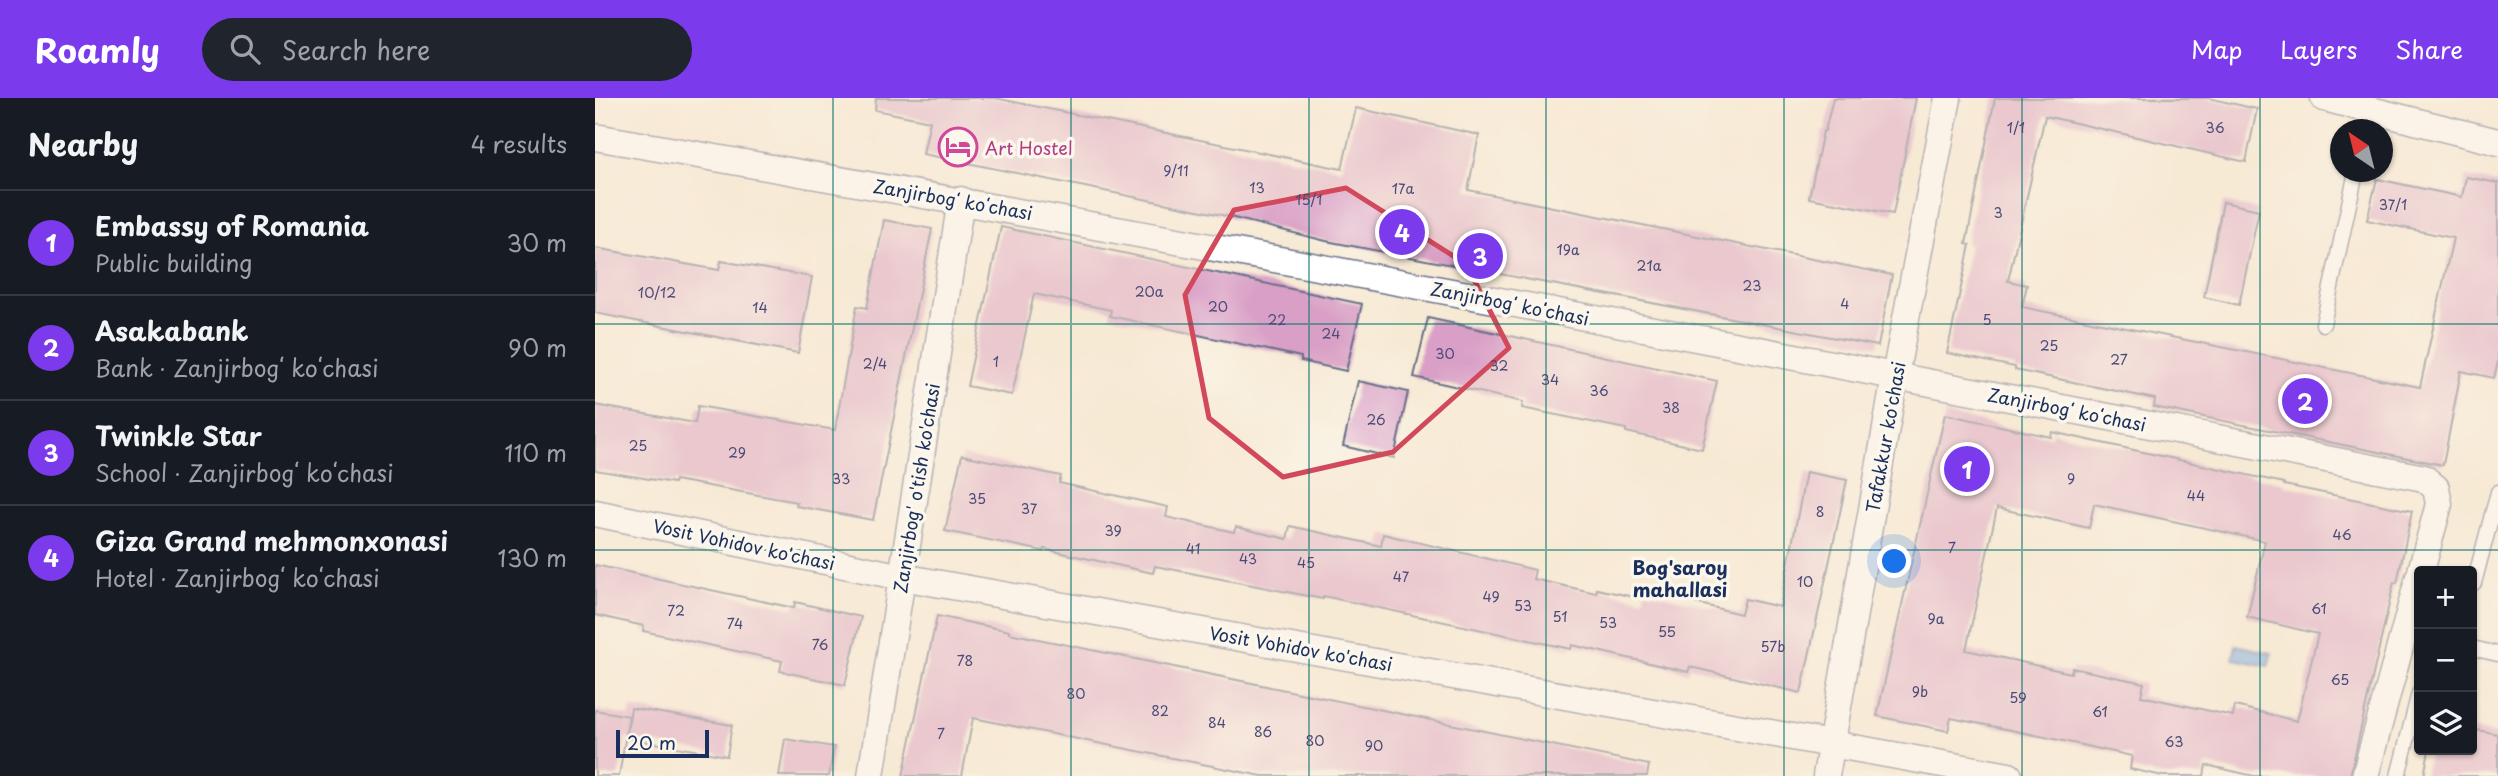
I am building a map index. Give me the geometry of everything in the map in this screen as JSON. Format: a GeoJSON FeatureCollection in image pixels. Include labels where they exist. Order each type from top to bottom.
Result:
{"type":"FeatureCollection","features":[{"type":"Feature","properties":{"kind":"street","name":"Tafakkur ko'chasi"},"geometry":{"type":"LineString","coordinates":[[1826,776],[1895,376],[1948,98]]}},
{"type":"Feature","properties":{"kind":"street"},"geometry":{"type":"LineString","coordinates":[[2324,98],[2362,111],[2498,142]]}},
{"type":"Feature","properties":{"kind":"street","name":"Zanjirbogʻ koʻchasi"},"geometry":{"type":"LineString","coordinates":[[595,137],[961,200],[2424,478],[2436,488],[2439,503],[2422,566]]}},
{"type":"Feature","properties":{"kind":"street","name":"Zanjirbog' o'tish ko'chasi"},"geometry":{"type":"LineString","coordinates":[[871,776],[961,200]]}},
{"type":"Feature","properties":{"kind":"street","name":"Vosit Vohidov ko'chasi"},"geometry":{"type":"LineString","coordinates":[[595,513],[902,576],[2009,776]]}},
{"type":"Feature","properties":{"kind":"street"},"geometry":{"type":"LineString","coordinates":[[2365,776],[2414,595]]}},
{"type":"Feature","properties":{"kind":"lane"},"geometry":{"type":"LineString","coordinates":[[2323,324],[2354,182]]}},
{"type":"Feature","properties":{"kind":"lane"},"geometry":{"type":"LineString","coordinates":[[2477,572],[2498,492]]}},
{"type":"Feature","properties":{"kind":"lane"},"geometry":{"type":"LineString","coordinates":[[2477,649],[2498,654]]}},
{"type":"Feature","properties":{"kind":"lane"},"geometry":{"type":"LineString","coordinates":[[2398,776],[2414,713]]}},
{"type":"Feature","properties":{"kind":"highlighted area"},"geometry":{"type":"Polygon","coordinates":[[[1346,188],[1466,264],[1509,348],[1393,452],[1283,477],[1209,418],[1185,295],[1234,210],[1346,188]]]}},
{"type":"Feature","properties":{"kind":"water"},"geometry":{"type":"Polygon","coordinates":[[[2236,645],[2272,653],[2268,666],[2233,659],[2236,645]]]}},
{"type":"Feature","properties":{"kind":"building"},"geometry":{"type":"Polygon","coordinates":[[[876,98],[995,98],[1342,169],[1356,108],[1479,135],[1468,190],[1892,275],[1878,346],[1326,241],[1222,215],[923,154],[930,121],[875,110],[876,98]]]}},
{"type":"Feature","properties":{"kind":"building"},"geometry":{"type":"Polygon","coordinates":[[[1833,98],[1916,98],[1893,214],[1809,198],[1833,98]]]}},
{"type":"Feature","properties":{"kind":"building"},"geometry":{"type":"Polygon","coordinates":[[[1995,98],[2208,98],[2257,109],[2246,162],[2045,116],[2008,281],[2027,285],[2022,307],[2420,387],[2453,238],[2367,220],[2376,182],[2391,182],[2462,197],[2466,177],[2498,183],[2498,362],[2494,378],[2461,371],[2443,465],[2154,407],[2155,399],[1947,353],[1970,245],[1966,244],[1995,98]]]}},
{"type":"Feature","properties":{"kind":"building"},"geometry":{"type":"Polygon","coordinates":[[[2223,202],[2259,210],[2239,305],[2204,297],[2223,202]]]}},
{"type":"Feature","properties":{"kind":"building"},"geometry":{"type":"Polygon","coordinates":[[[884,220],[932,229],[873,520],[796,506],[797,502],[675,480],[674,483],[595,470],[595,405],[695,423],[698,406],[835,430],[857,306],[867,308],[884,220]]]}},
{"type":"Feature","properties":{"kind":"building"},"geometry":{"type":"Polygon","coordinates":[[[1001,227],[1362,304],[1346,371],[1301,361],[1301,357],[1110,316],[1111,310],[1034,294],[1012,395],[967,386],[1001,227]]]}},
{"type":"Feature","properties":{"kind":"building"},"geometry":{"type":"Polygon","coordinates":[[[595,248],[719,270],[721,261],[812,277],[798,353],[595,313],[595,248]]]}},
{"type":"Feature","properties":{"kind":"building"},"geometry":{"type":"Polygon","coordinates":[[[1428,318],[1717,381],[1702,449],[1626,432],[1626,429],[1522,408],[1523,402],[1414,377],[1428,318]]]}},
{"type":"Feature","properties":{"kind":"building"},"geometry":{"type":"Polygon","coordinates":[[[1358,381],[1408,392],[1394,458],[1343,446],[1358,381]]]}},
{"type":"Feature","properties":{"kind":"building"},"geometry":{"type":"Polygon","coordinates":[[[1945,414],[2051,437],[2052,432],[2412,511],[2350,776],[2254,776],[2206,765],[2204,776],[2163,776],[2130,769],[2132,756],[2045,737],[1951,718],[1948,731],[1877,716],[1945,414]],[[2094,504],[2089,528],[1997,508],[1966,650],[2071,673],[2072,668],[2144,683],[2141,696],[2233,716],[2235,706],[2297,721],[2318,634],[2247,617],[2265,541],[2094,504]]]}},
{"type":"Feature","properties":{"kind":"building"},"geometry":{"type":"Polygon","coordinates":[[[962,455],[1061,476],[1059,483],[1168,507],[1166,517],[1234,532],[1236,527],[1287,539],[1290,526],[1381,546],[1383,534],[1535,570],[1533,579],[1596,593],[1597,589],[1643,599],[1645,591],[1741,614],[1745,599],[1780,607],[1806,472],[1847,480],[1801,693],[1690,667],[1688,672],[1572,645],[1571,649],[1323,596],[1323,599],[1155,566],[1153,573],[945,531],[962,455]]]}},
{"type":"Feature","properties":{"kind":"building"},"geometry":{"type":"Polygon","coordinates":[[[595,565],[794,608],[795,602],[861,617],[845,685],[780,671],[782,661],[643,631],[644,626],[595,615],[595,565]]]}},
{"type":"Feature","properties":{"kind":"building"},"geometry":{"type":"Polygon","coordinates":[[[937,616],[1649,765],[1647,776],[1262,776],[973,718],[962,776],[903,776],[937,616]]]}},
{"type":"Feature","properties":{"kind":"building"},"geometry":{"type":"Polygon","coordinates":[[[631,708],[732,725],[727,756],[626,738],[631,708]]]}},
{"type":"Feature","properties":{"kind":"building"},"geometry":{"type":"Polygon","coordinates":[[[595,710],[629,716],[619,776],[595,776],[595,710]]]}},
{"type":"Feature","properties":{"kind":"building"},"geometry":{"type":"Polygon","coordinates":[[[2477,730],[2498,734],[2498,776],[2424,776],[2428,755],[2477,755],[2477,730]]]}},
{"type":"Feature","properties":{"kind":"building"},"geometry":{"type":"Polygon","coordinates":[[[785,739],[834,747],[829,776],[779,776],[785,739]]]}},
{"type":"Feature","properties":{"kind":"place","name":"Art Hostel"},"geometry":{"type":"Point","coordinates":[958,147]}},
{"type":"Feature","properties":{"kind":"place","name":"Giza Grand mehmonxonasi"},"geometry":{"type":"Point","coordinates":[1402,232]}},
{"type":"Feature","properties":{"kind":"place","name":"Twinkle Star"},"geometry":{"type":"Point","coordinates":[1480,256]}},
{"type":"Feature","properties":{"kind":"place","name":"Asakabank"},"geometry":{"type":"Point","coordinates":[2305,401]}},
{"type":"Feature","properties":{"kind":"place","name":"Embassy of Romania"},"geometry":{"type":"Point","coordinates":[1967,469]}},
{"type":"Feature","properties":{"kind":"district","name":"Bog'saroy mahallasi"},"geometry":{"type":"Point","coordinates":[1680,578]}}]}
